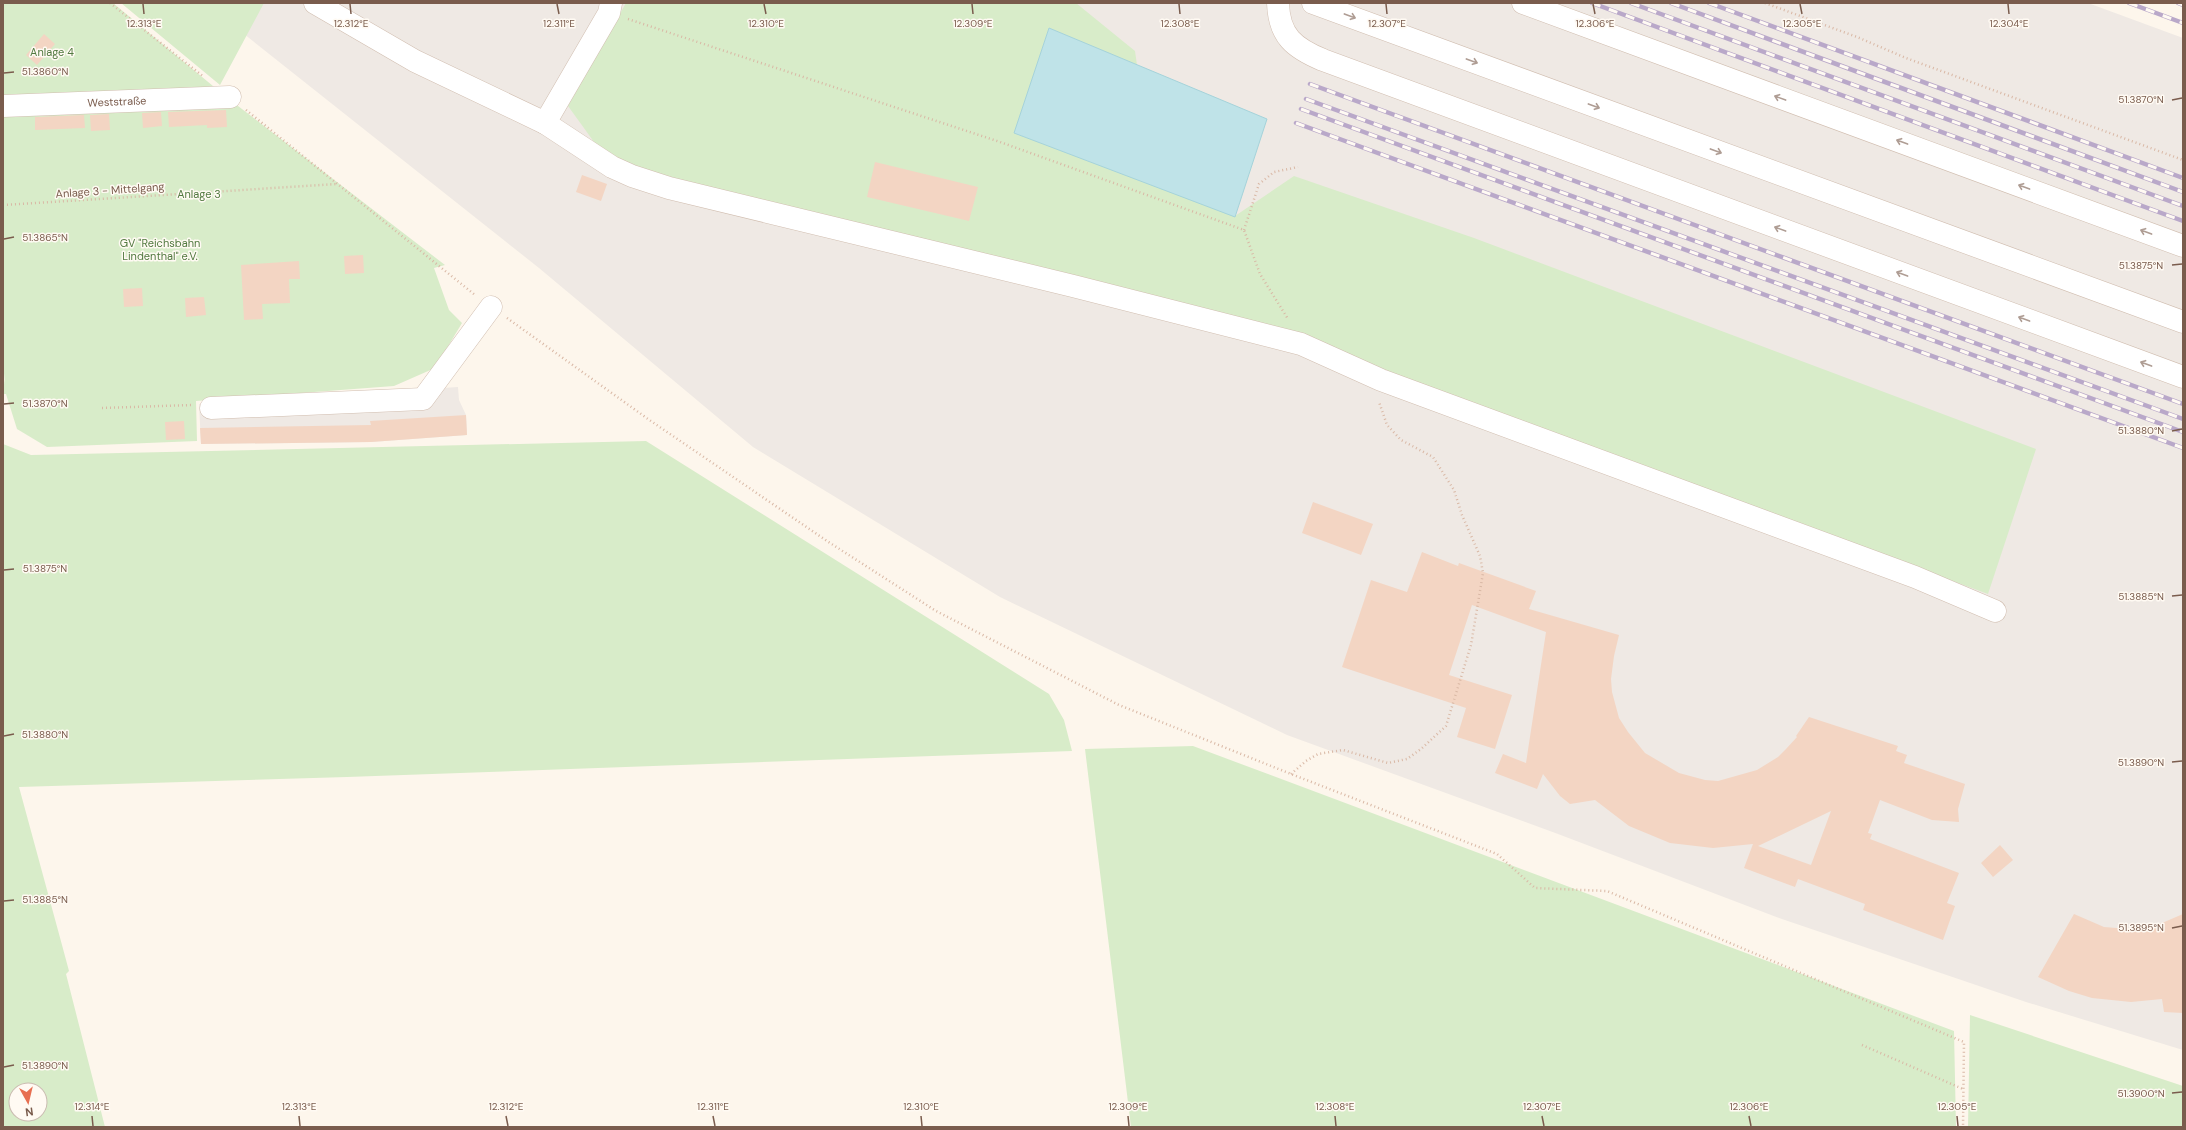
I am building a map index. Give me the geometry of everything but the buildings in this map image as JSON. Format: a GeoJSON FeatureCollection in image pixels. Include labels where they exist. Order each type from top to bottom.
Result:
{"type":"FeatureCollection","features":[{"type":"Feature","properties":{"kind":"lane"},"geometry":{"type":"LineString","coordinates":[[315,3],[415,61],[545,123],[612,167],[632,176],[669,188],[1073,286],[1301,344],[1381,380],[1915,577],[1995,611]]}},
{"type":"Feature","properties":{"kind":"lane"},"geometry":{"type":"LineString","coordinates":[[1278,3],[1278,18],[1287,38],[1300,50],[1323,60],[2183,377]]}},
{"type":"Feature","properties":{"kind":"lane"},"geometry":{"type":"LineString","coordinates":[[1313,3],[2183,322]]}},
{"type":"Feature","properties":{"kind":"lane"},"geometry":{"type":"LineString","coordinates":[[1523,3],[2183,246]]}},
{"type":"Feature","properties":{"kind":"lane"},"geometry":{"type":"LineString","coordinates":[[545,123],[610,8]]}},
{"type":"Feature","properties":{"kind":"lane","name":"Weststraße"},"geometry":{"type":"LineString","coordinates":[[3,106],[230,97]]}},
{"type":"Feature","properties":{"kind":"lane"},"geometry":{"type":"LineString","coordinates":[[211,408],[423,399],[491,308]]}},
{"type":"Feature","properties":{"kind":"path"},"geometry":{"type":"LineString","coordinates":[[110,3],[230,97],[491,308],[648,419],[807,528],[936,611],[1119,705],[1497,854],[1535,888],[1607,891],[1964,1042],[1963,1127]]}},
{"type":"Feature","properties":{"kind":"path"},"geometry":{"type":"LineString","coordinates":[[1765,3],[1857,37],[1906,58],[2183,160]]}},
{"type":"Feature","properties":{"kind":"path"},"geometry":{"type":"LineString","coordinates":[[610,8],[1000,142],[1244,230]]}},
{"type":"Feature","properties":{"kind":"path"},"geometry":{"type":"LineString","coordinates":[[1298,167],[1274,172],[1259,184],[1244,230],[1260,274],[1301,344]]}},
{"type":"Feature","properties":{"kind":"path","name":"Anlage 3 - Mittelgang"},"geometry":{"type":"LineString","coordinates":[[3,205],[337,184]]}},
{"type":"Feature","properties":{"kind":"path"},"geometry":{"type":"LineString","coordinates":[[1291,774],[1306,761],[1318,754],[1343,750],[1388,763],[1407,759],[1446,726],[1471,645],[1483,573],[1480,556],[1462,515],[1454,490],[1433,457],[1401,440],[1386,425],[1379,404],[1378,392],[1381,380]]}},
{"type":"Feature","properties":{"kind":"path"},"geometry":{"type":"LineString","coordinates":[[102,408],[198,405],[211,408]]}},
{"type":"Feature","properties":{"kind":"path"},"geometry":{"type":"LineString","coordinates":[[1862,1045],[1963,1089]]}},
{"type":"Feature","properties":{"kind":"shaded area"},"geometry":{"type":"Polygon","coordinates":[[[205,3],[2088,3],[2183,38],[2183,1050],[2026,1002],[1779,918],[1558,834],[1287,735],[1000,597],[753,447],[539,268],[205,3]]]}},
{"type":"Feature","properties":{"kind":"shaded area"},"geometry":{"type":"Polygon","coordinates":[[[458,387],[459,400],[466,415],[467,435],[371,442],[201,444],[199,404],[458,387]]]}},
{"type":"Feature","properties":{"kind":"green space","name":"GV \"Reichsbahn Lindenthal\" e.V."},"geometry":{"type":"Polygon","coordinates":[[[3,3],[113,3],[225,96],[445,265],[434,268],[449,310],[462,323],[435,368],[394,386],[196,401],[197,441],[47,447],[17,429],[6,394],[3,394],[3,375],[5,384],[3,363],[3,3]]]}},
{"type":"Feature","properties":{"kind":"green space"},"geometry":{"type":"Polygon","coordinates":[[[121,3],[264,3],[220,85],[121,3]]]}},
{"type":"Feature","properties":{"kind":"green space"},"geometry":{"type":"Polygon","coordinates":[[[626,3],[1076,3],[1135,51],[1137,65],[1049,28],[1015,133],[1235,216],[1294,176],[1474,238],[2036,449],[1988,594],[1475,405],[949,249],[633,167],[602,153],[568,106],[626,3]]]}},
{"type":"Feature","properties":{"kind":"green space"},"geometry":{"type":"Polygon","coordinates":[[[646,441],[1049,694],[1064,720],[1072,751],[347,777],[19,787],[69,971],[66,974],[105,1127],[3,1127],[3,444],[31,455],[646,441]]]}},
{"type":"Feature","properties":{"kind":"green space"},"geometry":{"type":"Polygon","coordinates":[[[1193,746],[1954,1031],[1956,1127],[1131,1127],[1085,749],[1193,746]]]}},
{"type":"Feature","properties":{"kind":"green space"},"geometry":{"type":"Polygon","coordinates":[[[1970,1015],[2183,1086],[2183,1127],[1968,1127],[1970,1015]]]}},
{"type":"Feature","properties":{"kind":"water"},"geometry":{"type":"Polygon","coordinates":[[[1049,28],[1267,119],[1235,217],[1014,133],[1049,28]]]}},
{"type":"Feature","properties":{"kind":"railway"},"geometry":{"type":"LineString","coordinates":[[1592,3],[2183,221]]}},
{"type":"Feature","properties":{"kind":"railway"},"geometry":{"type":"LineString","coordinates":[[1631,3],[2183,206]]}},
{"type":"Feature","properties":{"kind":"railway"},"geometry":{"type":"LineString","coordinates":[[1671,3],[2183,192]]}},
{"type":"Feature","properties":{"kind":"railway"},"geometry":{"type":"LineString","coordinates":[[1709,3],[2183,178]]}},
{"type":"Feature","properties":{"kind":"railway"},"geometry":{"type":"LineString","coordinates":[[2129,3],[2183,23]]}},
{"type":"Feature","properties":{"kind":"railway"},"geometry":{"type":"LineString","coordinates":[[2178,3],[2183,5]]}},
{"type":"Feature","properties":{"kind":"railway"},"geometry":{"type":"LineString","coordinates":[[1310,84],[2183,404]]}},
{"type":"Feature","properties":{"kind":"railway"},"geometry":{"type":"LineString","coordinates":[[1306,99],[2183,419]]}},
{"type":"Feature","properties":{"kind":"railway"},"geometry":{"type":"LineString","coordinates":[[1301,109],[2183,432]]}},
{"type":"Feature","properties":{"kind":"railway"},"geometry":{"type":"LineString","coordinates":[[1296,123],[2183,448]]}},
{"type":"Feature","properties":{"kind":"park label","name":"Anlage 4"},"geometry":{"type":"Point","coordinates":[52,52]}},
{"type":"Feature","properties":{"kind":"park label","name":"Anlage 3"},"geometry":{"type":"Point","coordinates":[199,194]}}]}
